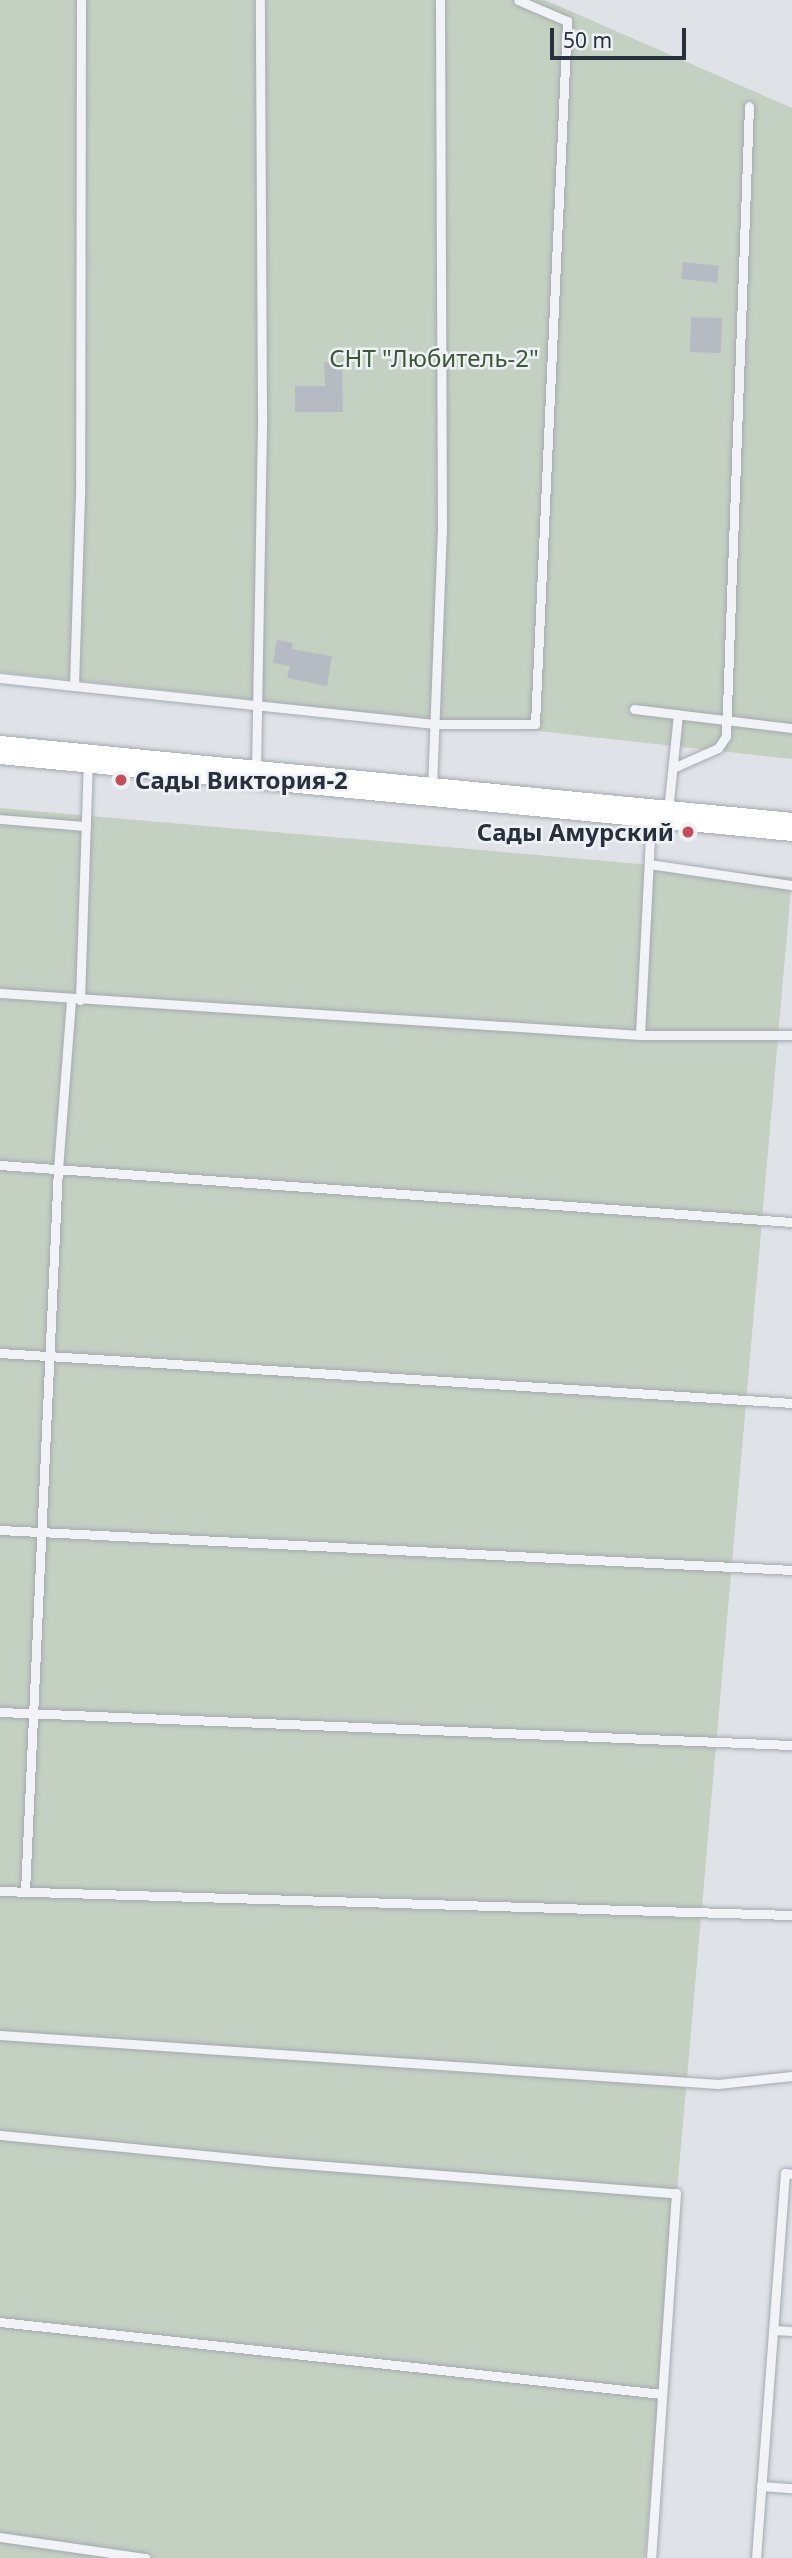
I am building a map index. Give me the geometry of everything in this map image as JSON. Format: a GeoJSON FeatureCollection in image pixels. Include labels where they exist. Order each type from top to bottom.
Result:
{"type":"FeatureCollection","features":[{"type":"Feature","properties":{"kind":"main road"},"geometry":{"type":"LineString","coordinates":[[0,750],[792,827]]}},
{"type":"Feature","properties":{"kind":"lane"},"geometry":{"type":"LineString","coordinates":[[74,686],[80,495],[81,0]]}},
{"type":"Feature","properties":{"kind":"lane"},"geometry":{"type":"LineString","coordinates":[[256,775],[260,709],[260,0]]}},
{"type":"Feature","properties":{"kind":"lane"},"geometry":{"type":"LineString","coordinates":[[431,793],[437,724],[442,532],[440,0]]}},
{"type":"Feature","properties":{"kind":"lane"},"geometry":{"type":"LineString","coordinates":[[0,678],[260,709],[437,724],[536,724],[566,21],[518,0]]}},
{"type":"Feature","properties":{"kind":"lane"},"geometry":{"type":"LineString","coordinates":[[673,768],[718,748],[726,736],[724,720],[749,106]]}},
{"type":"Feature","properties":{"kind":"lane"},"geometry":{"type":"LineString","coordinates":[[634,709],[792,728]]}},
{"type":"Feature","properties":{"kind":"lane"},"geometry":{"type":"LineString","coordinates":[[640,1035],[649,864],[673,768],[678,715]]}},
{"type":"Feature","properties":{"kind":"lane"},"geometry":{"type":"LineString","coordinates":[[25,1892],[58,1169],[75,1000],[88,757]]}},
{"type":"Feature","properties":{"kind":"lane"},"geometry":{"type":"LineString","coordinates":[[0,819],[86,825]]}},
{"type":"Feature","properties":{"kind":"lane"},"geometry":{"type":"LineString","coordinates":[[649,864],[792,885]]}},
{"type":"Feature","properties":{"kind":"lane"},"geometry":{"type":"LineString","coordinates":[[0,993],[640,1035],[792,1035]]}},
{"type":"Feature","properties":{"kind":"lane"},"geometry":{"type":"LineString","coordinates":[[0,1165],[792,1222]]}},
{"type":"Feature","properties":{"kind":"lane"},"geometry":{"type":"LineString","coordinates":[[0,1353],[792,1403]]}},
{"type":"Feature","properties":{"kind":"lane"},"geometry":{"type":"LineString","coordinates":[[0,1530],[792,1570]]}},
{"type":"Feature","properties":{"kind":"lane"},"geometry":{"type":"LineString","coordinates":[[0,1712],[792,1745]]}},
{"type":"Feature","properties":{"kind":"lane"},"geometry":{"type":"LineString","coordinates":[[0,1891],[792,1915]]}},
{"type":"Feature","properties":{"kind":"lane"},"geometry":{"type":"LineString","coordinates":[[0,2035],[718,2084],[792,2076]]}},
{"type":"Feature","properties":{"kind":"lane"},"geometry":{"type":"LineString","coordinates":[[0,2135],[265,2161],[676,2193],[651,2558]]}},
{"type":"Feature","properties":{"kind":"lane"},"geometry":{"type":"LineString","coordinates":[[756,2558],[785,2173],[792,2174]]}},
{"type":"Feature","properties":{"kind":"lane"},"geometry":{"type":"LineString","coordinates":[[0,2322],[662,2394]]}},
{"type":"Feature","properties":{"kind":"lane"},"geometry":{"type":"LineString","coordinates":[[773,2330],[792,2331]]}},
{"type":"Feature","properties":{"kind":"lane"},"geometry":{"type":"LineString","coordinates":[[761,2486],[792,2487]]}},
{"type":"Feature","properties":{"kind":"lane"},"geometry":{"type":"LineString","coordinates":[[0,2538],[145,2558]]}},
{"type":"Feature","properties":{"kind":"green space","name":"СНТ \"Любитель-2\""},"geometry":{"type":"Polygon","coordinates":[[[0,0],[545,0],[792,108],[792,759],[0,672],[0,0]]]}},
{"type":"Feature","properties":{"kind":"green space"},"geometry":{"type":"Polygon","coordinates":[[[0,808],[792,877],[645,2558],[0,2558],[0,808]]]}},
{"type":"Feature","properties":{"kind":"building"},"geometry":{"type":"Polygon","coordinates":[[[683,262],[719,266],[717,283],[681,279],[683,262]]]}},
{"type":"Feature","properties":{"kind":"building"},"geometry":{"type":"Polygon","coordinates":[[[691,317],[722,318],[721,353],[690,352],[691,317]]]}},
{"type":"Feature","properties":{"kind":"building"},"geometry":{"type":"Polygon","coordinates":[[[342,361],[343,412],[295,412],[295,386],[325,386],[324,362],[342,361]]]}},
{"type":"Feature","properties":{"kind":"building"},"geometry":{"type":"Polygon","coordinates":[[[277,640],[293,643],[292,649],[332,656],[327,686],[287,678],[290,666],[273,663],[277,640]]]}},
{"type":"Feature","properties":{"kind":"place","name":"Сады Виктория-2"},"geometry":{"type":"Point","coordinates":[121,780]}},
{"type":"Feature","properties":{"kind":"place","name":"Сады Амурский"},"geometry":{"type":"Point","coordinates":[688,832]}}]}
